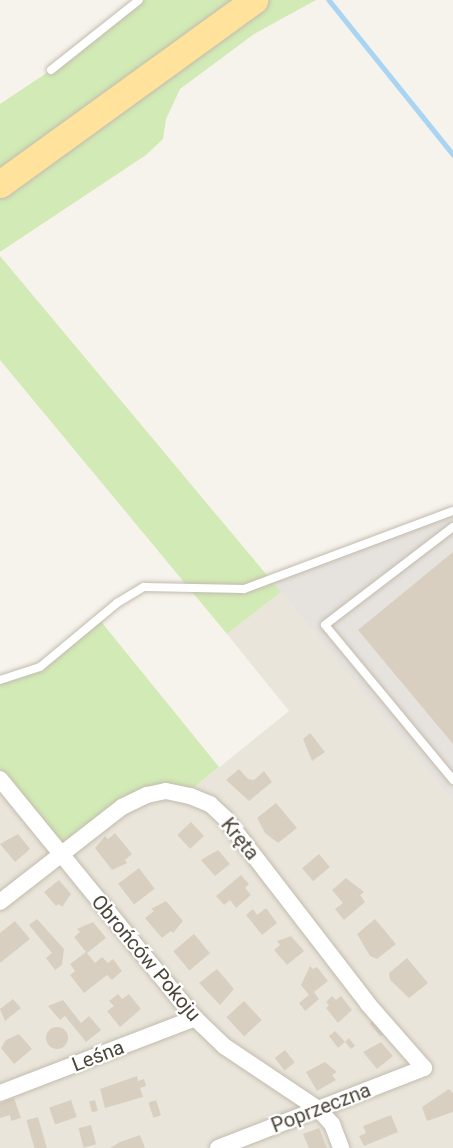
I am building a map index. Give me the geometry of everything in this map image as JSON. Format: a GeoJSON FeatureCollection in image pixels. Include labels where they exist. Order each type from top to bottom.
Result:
{"type":"FeatureCollection","features":[{"type":"Feature","properties":{"kind":"main road"},"geometry":{"type":"LineString","coordinates":[[0,184],[254,0]]}},
{"type":"Feature","properties":{"kind":"street","name":"Obrońców Pokoju"},"geometry":{"type":"LineString","coordinates":[[0,779],[195,1018],[224,1046],[318,1109]]}},
{"type":"Feature","properties":{"kind":"street","name":"Kręta"},"geometry":{"type":"LineString","coordinates":[[0,902],[122,807],[147,795],[166,791],[210,804],[423,1068]]}},
{"type":"Feature","properties":{"kind":"street","name":"Leśna"},"geometry":{"type":"LineString","coordinates":[[0,1093],[195,1018]]}},
{"type":"Feature","properties":{"kind":"street","name":"Poprzeczna"},"geometry":{"type":"LineString","coordinates":[[218,1148],[423,1068]]}},
{"type":"Feature","properties":{"kind":"street"},"geometry":{"type":"LineString","coordinates":[[318,1109],[332,1124],[341,1148]]}},
{"type":"Feature","properties":{"kind":"lane"},"geometry":{"type":"LineString","coordinates":[[51,70],[139,0]]}},
{"type":"Feature","properties":{"kind":"lane"},"geometry":{"type":"LineString","coordinates":[[0,680],[40,667],[117,603],[144,587],[244,589],[453,511]]}},
{"type":"Feature","properties":{"kind":"lane"},"geometry":{"type":"LineString","coordinates":[[453,527],[325,625],[453,780]]}},
{"type":"Feature","properties":{"kind":"shaded area"},"geometry":{"type":"Polygon","coordinates":[[[453,511],[453,802],[271,580],[453,511]]]}},
{"type":"Feature","properties":{"kind":"shaded area"},"geometry":{"type":"Polygon","coordinates":[[[281,592],[453,802],[453,1148],[0,1148],[0,779],[122,807],[185,795],[289,711],[227,634],[281,592]]]}},
{"type":"Feature","properties":{"kind":"green space"},"geometry":{"type":"Polygon","coordinates":[[[139,0],[316,0],[254,34],[180,89],[166,119],[163,139],[146,155],[0,252],[0,104],[51,70],[139,0]]]}},
{"type":"Feature","properties":{"kind":"green space"},"geometry":{"type":"Polygon","coordinates":[[[0,256],[281,592],[227,634],[0,360],[0,256]]]}},
{"type":"Feature","properties":{"kind":"green space"},"geometry":{"type":"Polygon","coordinates":[[[99,619],[219,767],[185,795],[147,795],[61,854],[0,779],[0,680],[40,667],[99,619]]]}},
{"type":"Feature","properties":{"kind":"building"},"geometry":{"type":"Polygon","coordinates":[[[453,552],[453,744],[358,630],[453,552]]]}},
{"type":"Feature","properties":{"kind":"building"},"geometry":{"type":"Polygon","coordinates":[[[310,733],[325,752],[312,761],[303,739],[310,733]]]}},
{"type":"Feature","properties":{"kind":"building"},"geometry":{"type":"Polygon","coordinates":[[[239,769],[248,779],[254,780],[264,771],[272,782],[249,801],[226,780],[239,769]]]}},
{"type":"Feature","properties":{"kind":"building"},"geometry":{"type":"Polygon","coordinates":[[[276,803],[297,828],[278,843],[265,833],[257,818],[276,803]]]}},
{"type":"Feature","properties":{"kind":"building"},"geometry":{"type":"Polygon","coordinates":[[[191,822],[204,836],[190,849],[177,835],[191,822]]]}},
{"type":"Feature","properties":{"kind":"building"},"geometry":{"type":"Polygon","coordinates":[[[115,833],[132,854],[125,860],[127,863],[112,870],[95,848],[105,836],[108,839],[115,833]]]}},
{"type":"Feature","properties":{"kind":"building"},"geometry":{"type":"Polygon","coordinates":[[[18,834],[30,849],[15,862],[0,844],[18,834]]]}},
{"type":"Feature","properties":{"kind":"building"},"geometry":{"type":"Polygon","coordinates":[[[218,850],[230,864],[215,876],[201,860],[218,850]]]}},
{"type":"Feature","properties":{"kind":"building"},"geometry":{"type":"Polygon","coordinates":[[[319,854],[330,867],[313,881],[302,868],[319,854]]]}},
{"type":"Feature","properties":{"kind":"building"},"geometry":{"type":"Polygon","coordinates":[[[139,868],[155,889],[134,904],[118,884],[139,868]]]}},
{"type":"Feature","properties":{"kind":"building"},"geometry":{"type":"Polygon","coordinates":[[[241,875],[249,884],[245,888],[251,895],[236,908],[230,900],[224,905],[216,896],[241,875]]]}},
{"type":"Feature","properties":{"kind":"building"},"geometry":{"type":"Polygon","coordinates":[[[346,878],[364,892],[360,895],[365,902],[344,920],[335,909],[343,903],[332,890],[346,878]]]}},
{"type":"Feature","properties":{"kind":"building"},"geometry":{"type":"Polygon","coordinates":[[[59,880],[71,894],[62,907],[59,904],[56,906],[44,892],[59,880]]]}},
{"type":"Feature","properties":{"kind":"building"},"geometry":{"type":"Polygon","coordinates":[[[166,901],[183,921],[173,933],[171,931],[162,938],[145,918],[154,911],[151,909],[166,901]]]}},
{"type":"Feature","properties":{"kind":"building"},"geometry":{"type":"Polygon","coordinates":[[[266,908],[277,923],[262,935],[246,915],[253,909],[257,915],[266,908]]]}},
{"type":"Feature","properties":{"kind":"building"},"geometry":{"type":"Polygon","coordinates":[[[37,919],[64,949],[62,965],[55,970],[46,958],[52,953],[29,925],[37,919]]]}},
{"type":"Feature","properties":{"kind":"building"},"geometry":{"type":"Polygon","coordinates":[[[375,919],[396,944],[377,959],[370,956],[357,934],[375,919]]]}},
{"type":"Feature","properties":{"kind":"building"},"geometry":{"type":"Polygon","coordinates":[[[15,921],[30,939],[0,963],[0,933],[15,921]]]}},
{"type":"Feature","properties":{"kind":"building"},"geometry":{"type":"Polygon","coordinates":[[[93,922],[106,938],[87,953],[95,963],[102,957],[108,963],[113,959],[122,971],[112,980],[107,975],[84,993],[70,975],[75,971],[70,964],[86,952],[74,937],[80,932],[77,929],[93,922]]]}},
{"type":"Feature","properties":{"kind":"building"},"geometry":{"type":"Polygon","coordinates":[[[194,934],[210,953],[189,971],[173,951],[194,934]]]}},
{"type":"Feature","properties":{"kind":"building"},"geometry":{"type":"Polygon","coordinates":[[[291,936],[304,951],[287,965],[274,950],[280,945],[277,941],[291,936]]]}},
{"type":"Feature","properties":{"kind":"building"},"geometry":{"type":"Polygon","coordinates":[[[407,958],[428,983],[409,998],[390,980],[389,973],[407,958]]]}},
{"type":"Feature","properties":{"kind":"building"},"geometry":{"type":"Polygon","coordinates":[[[310,966],[313,969],[317,967],[328,981],[314,992],[319,999],[305,1011],[299,1003],[309,995],[301,985],[310,966]]]}},
{"type":"Feature","properties":{"kind":"building"},"geometry":{"type":"Polygon","coordinates":[[[217,969],[234,989],[220,1005],[199,983],[217,969]]]}},
{"type":"Feature","properties":{"kind":"building"},"geometry":{"type":"Polygon","coordinates":[[[118,994],[122,999],[129,994],[141,1009],[120,1027],[107,1011],[114,1006],[109,1001],[118,994]]]}},
{"type":"Feature","properties":{"kind":"building"},"geometry":{"type":"Polygon","coordinates":[[[332,996],[336,1000],[341,996],[352,1010],[338,1023],[326,1008],[329,1005],[326,1002],[332,996]]]}},
{"type":"Feature","properties":{"kind":"building"},"geometry":{"type":"Polygon","coordinates":[[[13,999],[21,1008],[5,1021],[0,1009],[13,999]]]}},
{"type":"Feature","properties":{"kind":"building"},"geometry":{"type":"Polygon","coordinates":[[[63,1000],[81,1023],[89,1016],[101,1030],[86,1042],[65,1016],[60,1020],[48,1006],[63,1000]]]}},
{"type":"Feature","properties":{"kind":"building"},"geometry":{"type":"Polygon","coordinates":[[[244,1001],[262,1020],[244,1036],[226,1017],[244,1001]]]}},
{"type":"Feature","properties":{"kind":"building"},"geometry":{"type":"Polygon","coordinates":[[[375,1019],[386,1032],[381,1037],[370,1023],[375,1019]]]}},
{"type":"Feature","properties":{"kind":"building"},"geometry":{"type":"Polygon","coordinates":[[[57,1027],[65,1030],[68,1038],[65,1046],[57,1049],[49,1046],[46,1038],[49,1030],[57,1027]]]}},
{"type":"Feature","properties":{"kind":"building"},"geometry":{"type":"Polygon","coordinates":[[[335,1031],[345,1042],[338,1048],[329,1036],[335,1031]]]}},
{"type":"Feature","properties":{"kind":"building"},"geometry":{"type":"Polygon","coordinates":[[[19,1034],[32,1049],[14,1064],[1,1048],[6,1040],[19,1034]]]}},
{"type":"Feature","properties":{"kind":"building"},"geometry":{"type":"Polygon","coordinates":[[[349,1038],[355,1046],[351,1049],[345,1042],[349,1038]]]}},
{"type":"Feature","properties":{"kind":"building"},"geometry":{"type":"Polygon","coordinates":[[[381,1042],[393,1056],[377,1069],[363,1052],[381,1042]]]}},
{"type":"Feature","properties":{"kind":"building"},"geometry":{"type":"Polygon","coordinates":[[[285,1050],[295,1063],[285,1071],[275,1058],[285,1050]]]}},
{"type":"Feature","properties":{"kind":"building"},"geometry":{"type":"Polygon","coordinates":[[[325,1062],[337,1072],[332,1075],[336,1080],[317,1091],[306,1072],[325,1062]]]}},
{"type":"Feature","properties":{"kind":"building"},"geometry":{"type":"Polygon","coordinates":[[[137,1076],[138,1081],[144,1079],[146,1086],[140,1088],[143,1097],[105,1108],[100,1089],[137,1076]]]}},
{"type":"Feature","properties":{"kind":"building"},"geometry":{"type":"Polygon","coordinates":[[[449,1089],[453,1093],[453,1112],[427,1121],[422,1107],[449,1089]]]}},
{"type":"Feature","properties":{"kind":"building"},"geometry":{"type":"Polygon","coordinates":[[[14,1098],[21,1118],[11,1121],[10,1115],[0,1118],[0,1103],[14,1098]]]}},
{"type":"Feature","properties":{"kind":"building"},"geometry":{"type":"Polygon","coordinates":[[[71,1100],[77,1117],[55,1125],[49,1107],[71,1100]]]}},
{"type":"Feature","properties":{"kind":"building"},"geometry":{"type":"Polygon","coordinates":[[[95,1100],[98,1111],[92,1112],[89,1102],[95,1100]]]}},
{"type":"Feature","properties":{"kind":"building"},"geometry":{"type":"Polygon","coordinates":[[[156,1100],[161,1115],[153,1118],[148,1102],[156,1100]]]}},
{"type":"Feature","properties":{"kind":"building"},"geometry":{"type":"Polygon","coordinates":[[[391,1115],[398,1132],[364,1146],[359,1136],[366,1133],[363,1126],[391,1115]]]}},
{"type":"Feature","properties":{"kind":"building"},"geometry":{"type":"Polygon","coordinates":[[[38,1117],[47,1148],[34,1148],[26,1120],[38,1117]]]}},
{"type":"Feature","properties":{"kind":"building"},"geometry":{"type":"Polygon","coordinates":[[[91,1125],[96,1144],[84,1148],[78,1128],[91,1125]]]}},
{"type":"Feature","properties":{"kind":"building"},"geometry":{"type":"Polygon","coordinates":[[[319,1128],[327,1148],[309,1148],[303,1134],[319,1128]]]}},
{"type":"Feature","properties":{"kind":"building"},"geometry":{"type":"Polygon","coordinates":[[[140,1135],[145,1148],[110,1148],[120,1142],[140,1135]]]}},
{"type":"Feature","properties":{"kind":"waterway"},"geometry":{"type":"LineString","coordinates":[[329,0],[453,154]]}}]}
